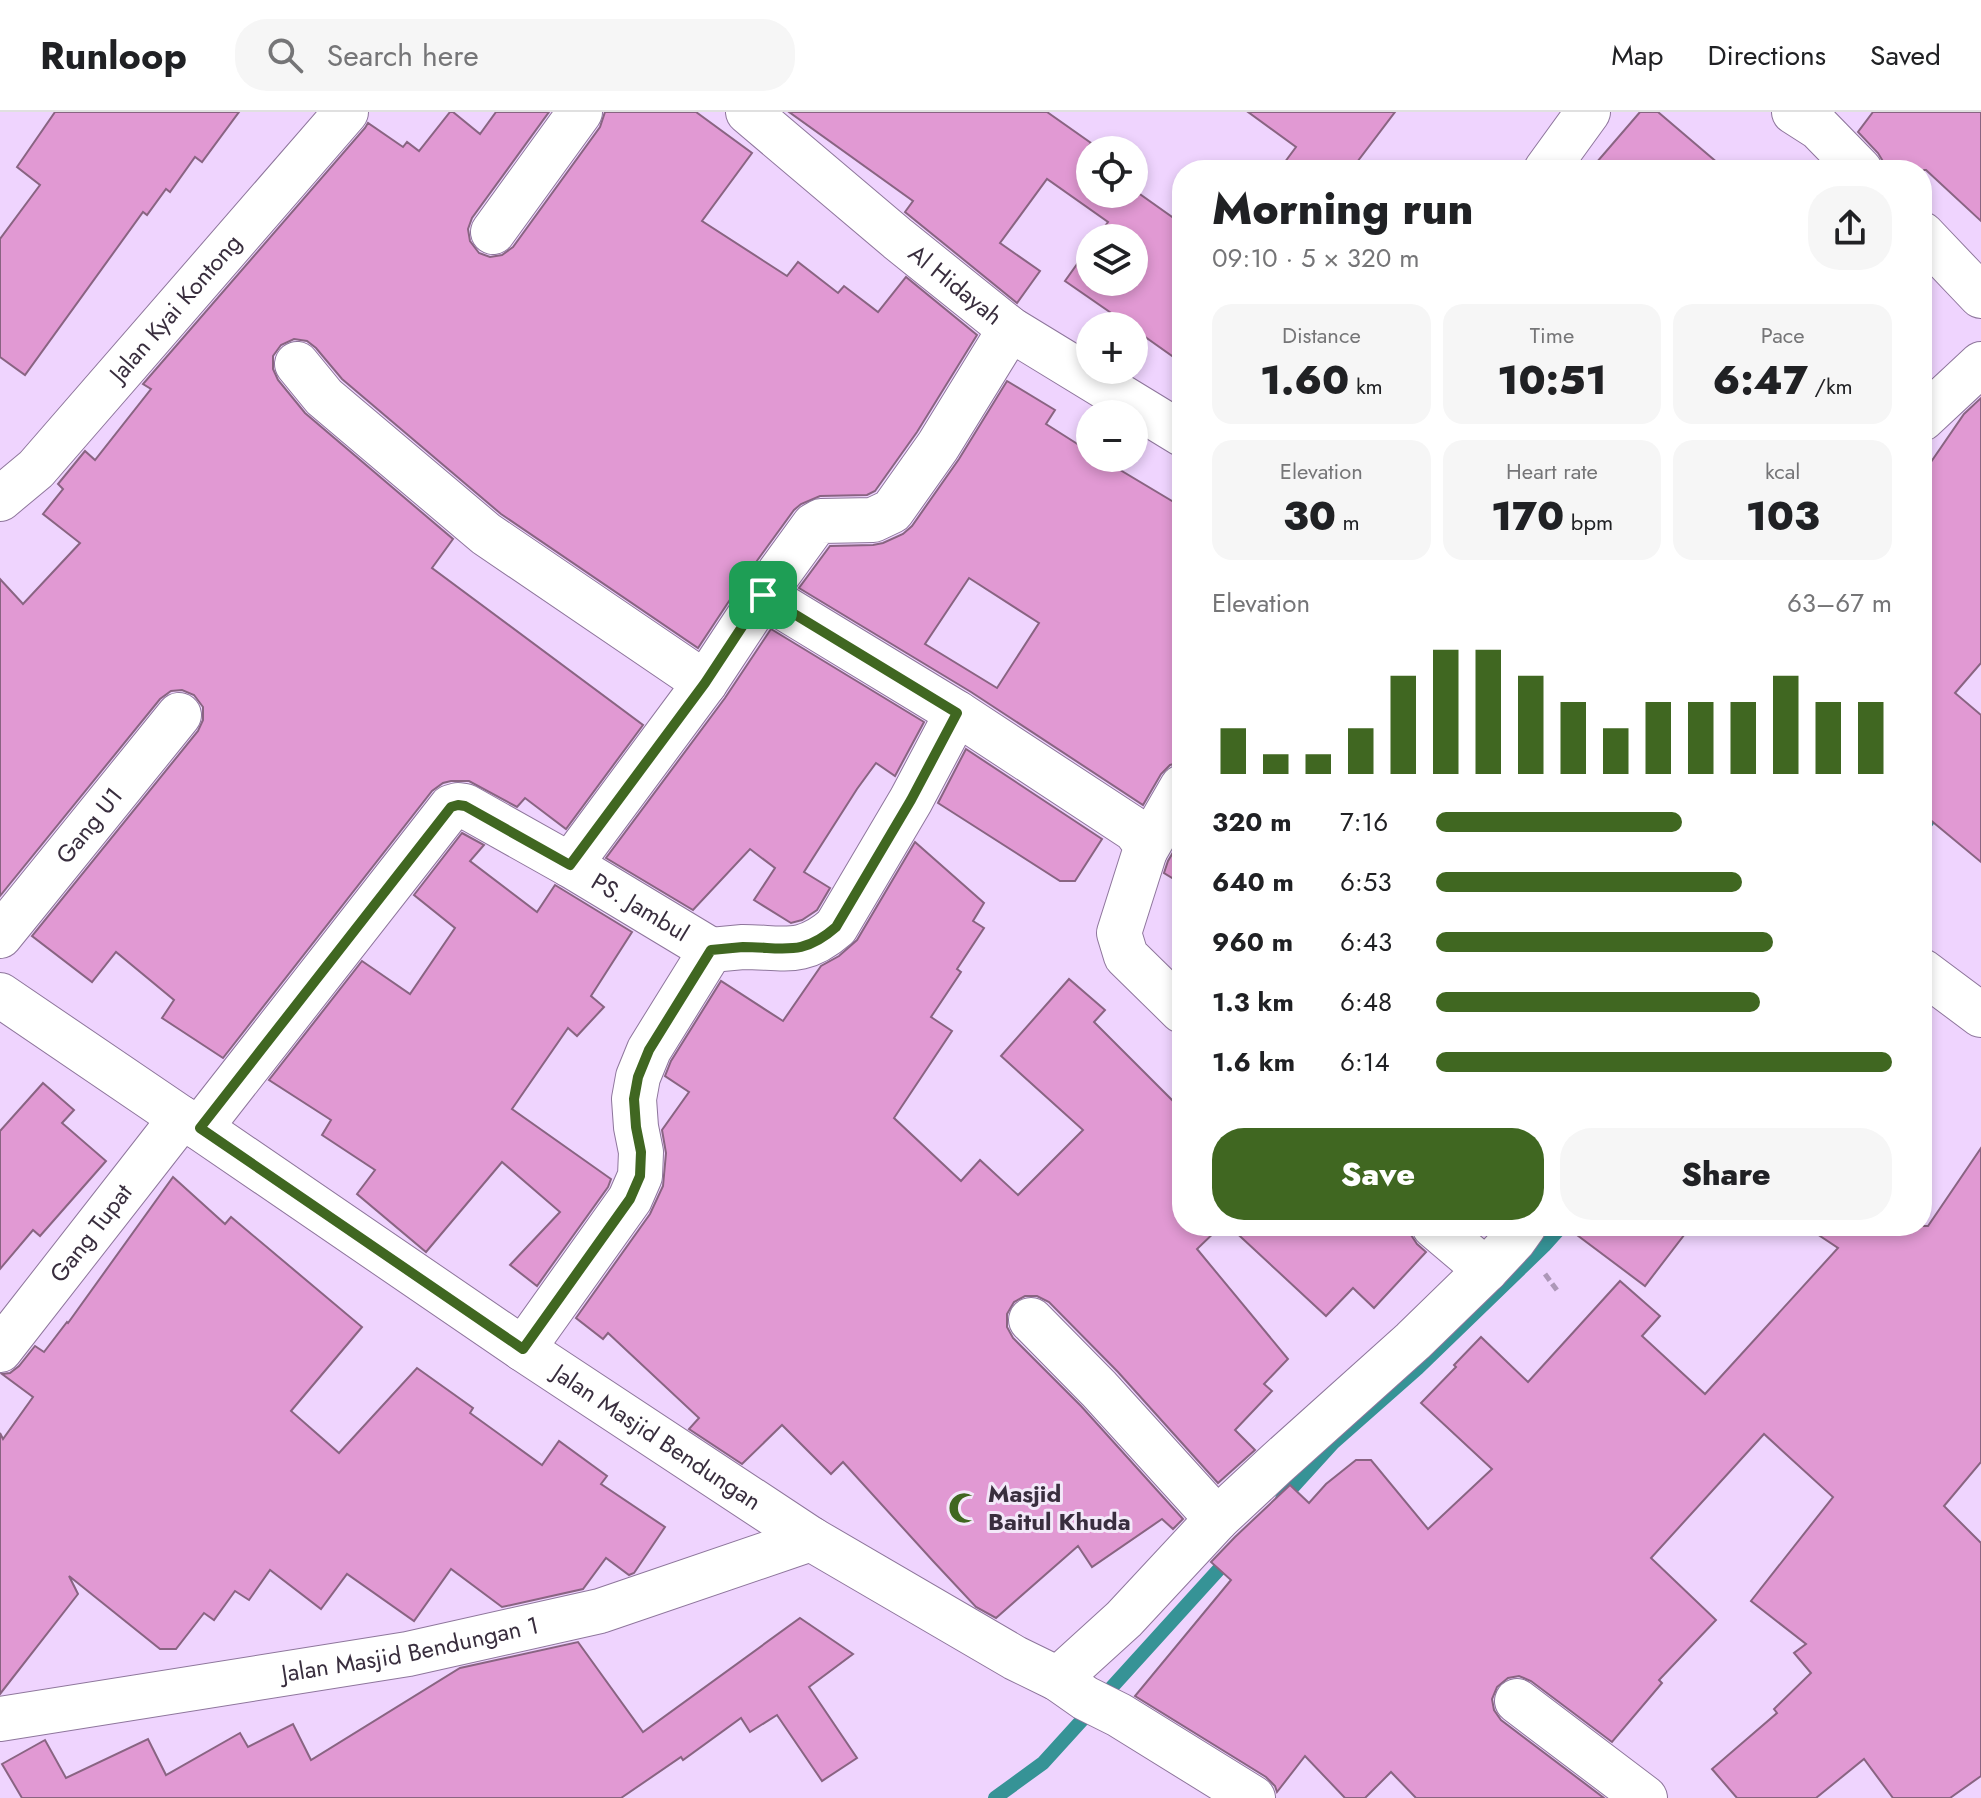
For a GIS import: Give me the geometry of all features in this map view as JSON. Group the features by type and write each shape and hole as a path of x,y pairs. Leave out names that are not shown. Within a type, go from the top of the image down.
{"street":[{"name":"Jalan Kyai Kontong","path":"0,499 36,469 346,112"},
{"path":"493,232 580,112"},
{"name":"Al Hidayah","path":"748,112 1010,329 1172,428"},
{"path":"1553,160 1588,112"},
{"path":"1815,117 1852,160"},
{"path":"1932,245 1981,296"},
{"path":"570,865 705,683 814,525 821,521 873,520 892,511 938,446 1010,329"},
{"path":"297,364 324,397 486,534 705,683"},
{"path":"1932,410 1981,364"},
{"path":"763,595 957,713 1135,830 1143,841 1145,851"},
{"path":"523,1349 630,1199 640,1176 641,1152 634,1099 638,1077 649,1050 711,950 802,948 822,939 836,927 911,800 957,713"},
{"name":"Gang U1","path":"0,936 179,715"},
{"path":"1172,804 1145,851 1119,933 1126,956 1172,1001"},
{"name":"PS. Jambul","path":"191,1123 451,807 465,806 711,950"},
{"path":"1932,978 1981,1015"},
{"name":"Jalan Masjid Bendungan","path":"0,995 523,1349 811,1539 1087,1697 1253,1798"},
{"name":"Gang Tupat","path":"0,1350 191,1123"},
{"path":"1446,1236 1486,1270"},
{"path":"1087,1697 1124,1619 1217,1519 1413,1341 1517,1236"},
{"path":"1031,1320 1099,1389 1217,1519"},
{"name":"Jalan Masjid Bendungan 1","path":"0,1719 408,1654 600,1611 811,1539"},
{"path":"1517,1701 1645,1798"}],"path":[{"path":"1541,1270 1559,1293"}],"building":[{"path":"55,112 239,112 202,162 195,157 170,192 166,189 147,215 143,212 25,375 0,357 0,239 40,185 17,167"},
{"path":"450,112 480,134 496,112 549,112 472,218 468,229 470,241 479,253 490,257 502,255 513,247 600,127 605,112 696,112 752,153 702,221 787,276 798,262 838,293 844,286 878,312 906,277 977,335 917,432 875,491 867,495 820,496 794,510 698,648 501,514 342,379 307,341 294,339 281,345 273,356 273,369 278,380 305,413 453,539 432,568 643,725 566,829 525,798 517,807 469,781 443,783 432,791 223,1058 162,1018 174,1000 116,952 92,982 32,936 198,731 203,720 203,707 194,695 182,690 171,691 160,699 0,896 0,579 23,604 80,543 43,514 63,489 58,484 85,451 95,460 151,389 143,384 368,123 403,147 407,142 419,151"},
{"path":"789,112 1047,112 1081,136 1076,136 1076,199 1047,179 1000,243 1040,271 1017,303 905,212 913,201"},
{"path":"1248,112 1395,112 1359,160 1286,160 1296,147"},
{"path":"1640,112 1658,112 1714,160 1599,160"},
{"path":"1873,112 1981,112 1981,221 1932,176 1932,160 1882,160 1858,132"},
{"path":"1148,200 1172,217 1172,356 1148,339 1148,312 1110,312 1087,296 1148,296 1148,224 1106,224 1108,222 1088,208 1148,208"},
{"path":"1076,266 1076,289 1065,281"},
{"path":"1007,381 1055,410 1046,424 1076,443 1076,472 1123,472 1172,501 1172,764 1161,774 1143,805 971,692 799,588 830,546 873,545 903,534 912,526 959,459","holes":["969,578 1039,623 997,688 925,644"]},
{"path":"1981,398 1981,663 1955,693 1981,715 1981,862 1932,821 1932,460 1964,414"},
{"path":"771,629 924,722 895,776 876,763 857,789 804,872 830,888 817,910 791,923 754,900 775,868 750,849 693,910 606,858 725,698"},
{"path":"966,749 1102,839 1075,881 1060,881 938,803"},
{"path":"462,833 484,845 470,861 537,912 555,885 632,932 591,996 604,1007 577,1036 568,1028 512,1109 611,1179 537,1286 510,1265 560,1212 502,1162 426,1252 357,1194 375,1170 322,1135 331,1120 269,1080 362,961 410,994 455,928 414,895"},
{"path":"915,842 984,903 973,921 984,928 957,969 961,972 931,1017 952,1031 894,1118 961,1181 980,1160 1018,1195 1083,1130 1001,1056 1069,979 1105,1010 1094,1022 1172,1100 1172,1236 1211,1236 1197,1249 1288,1359 1264,1384 1272,1391 1235,1430 1255,1450 1218,1483 1118,1372 1049,1302 1037,1296 1025,1296 1014,1302 1007,1314 1007,1327 1013,1338 1081,1406 1183,1519 1173,1529 1162,1519 1092,1567 1078,1546 996,1618 976,1607 843,1462 831,1474 782,1425 742,1464 689,1429 699,1418 608,1333 603,1339 576,1318 650,1214 663,1186 666,1153 662,1130 689,1092 665,1076 671,1061 721,981 783,1021 821,966 839,956 857,940"},
{"path":"1172,854 1172,878 1164,873"},
{"path":"43,1083 74,1110 62,1123 106,1161 40,1236 33,1230 0,1269 0,1131"},
{"path":"1981,1148 1981,1462 1944,1506 1981,1543 1981,1776 1950,1798 1893,1798 1864,1759 1816,1798 1737,1798 1712,1769 1777,1713 1774,1709 1811,1673 1794,1653 1806,1644 1751,1601 1833,1497 1764,1434 1651,1558 1716,1620 1659,1680 1662,1683 1612,1742 1531,1681 1519,1676 1508,1678 1497,1687 1492,1699 1494,1710 1501,1720 1604,1798 1416,1798 1391,1772 1365,1798 1345,1798 1305,1756 1277,1792 1266,1777 1135,1696 1231,1580 1211,1562 1290,1485 1309,1503 1326,1484 1356,1460 1371,1460 1428,1529 1492,1469 1421,1403 1481,1337 1528,1382 1620,1281 1660,1316 1642,1336 1705,1394 1838,1248 1820,1236 1932,1236 1932,1220"},
{"path":"173,1177 225,1224 231,1217 362,1327 291,1411 339,1453 417,1368 473,1408 470,1413 542,1465 559,1441 607,1476 601,1484 665,1527 634,1573 629,1575 606,1558 583,1589 502,1607 451,1569 414,1621 347,1574 321,1609 270,1570 249,1600 235,1591 214,1620 204,1613 176,1649 160,1649 69,1576 78,1594 0,1694 0,1433 3,1439 33,1397 2,1374 10,1373 19,1366 35,1346 44,1352"},
{"path":"1240,1236 1412,1236 1426,1252 1374,1308 1353,1288 1326,1316"},
{"path":"1578,1236 1683,1236 1645,1286"},
{"path":"800,1618 853,1654 809,1687 857,1758 822,1781 777,1715 750,1732 741,1718 683,1760 681,1757 621,1798 22,1798 2,1764 45,1740 66,1778 148,1739 166,1775 240,1733 248,1747 293,1724 311,1760 460,1668 578,1642 643,1732"}],"waterway":[{"path":"1932,815 1940,804"},
{"path":"1282,1499 1333,1443 1418,1368 1553,1236"},
{"path":"995,1798 1043,1763 1231,1556"}],"place":[{"name":"Masjid Baitul Khuda","path":"964,1508"}],"route":[{"path":"763,595 957,713 911,800 836,927 822,939 802,948 711,950 649,1050 638,1077 634,1099 641,1152 640,1176 630,1199 523,1349 200,1128 451,807 465,806 570,865 705,683 763,595"}]}
